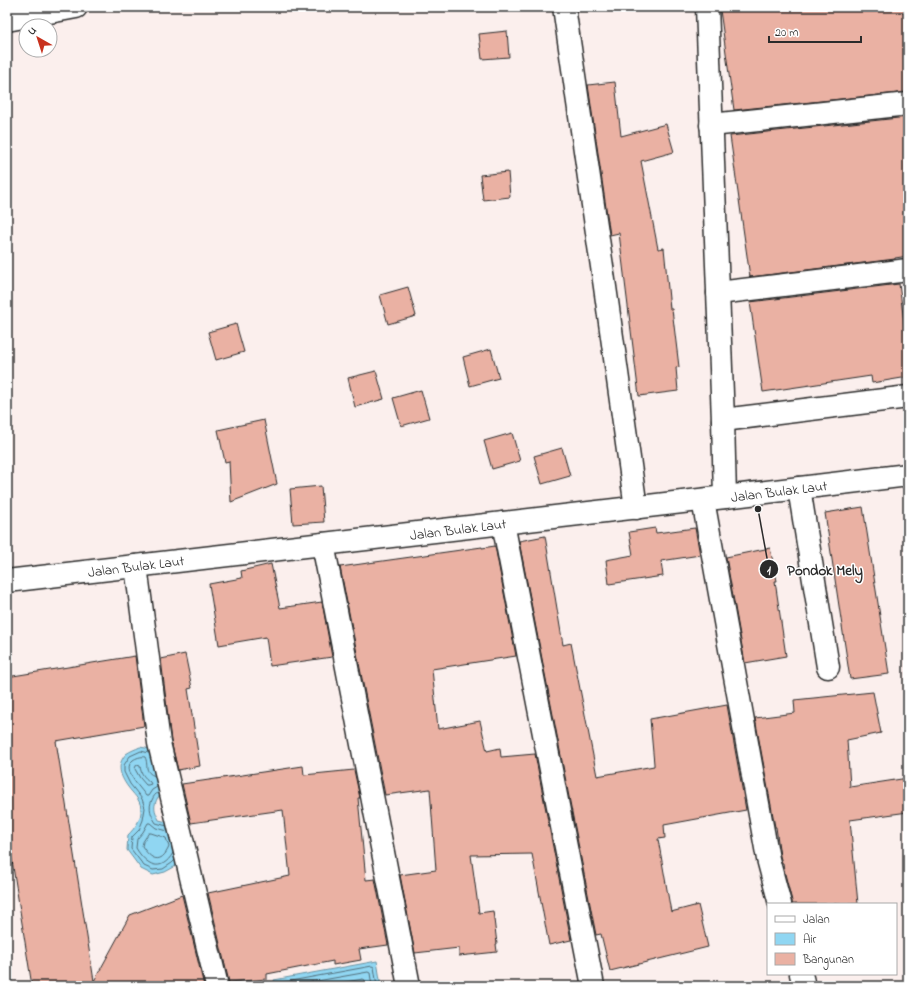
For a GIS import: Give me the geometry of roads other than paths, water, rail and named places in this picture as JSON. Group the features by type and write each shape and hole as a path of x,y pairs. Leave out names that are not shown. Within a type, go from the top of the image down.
{"street":[{"path":"7,20 76,7"},
{"path":"564,7 636,508"},
{"path":"707,7 725,497"},
{"path":"711,125 908,104"},
{"path":"718,293 908,270"},
{"path":"723,420 908,397"},
{"name":"Jalan Bulak Laut","path":"7,581 908,475"},
{"path":"799,488 828,667"},
{"path":"702,500 768,859 780,903"},
{"path":"503,523 594,986"},
{"path":"323,544 409,986"},
{"path":"136,566 160,742 217,986"},
{"path":"800,975 804,986"}],"water":[{"path":"140,747 151,749 170,794 158,797 155,803 155,811 159,820 167,822 181,856 176,866 165,872 153,875 141,869 127,850 128,835 139,820 141,808 138,799 128,787 121,775 120,766 126,754"},
{"path":"377,961 381,986 275,986 274,980"}],"place":[{"name":"Pondok Mely","path":"758,509"}]}
